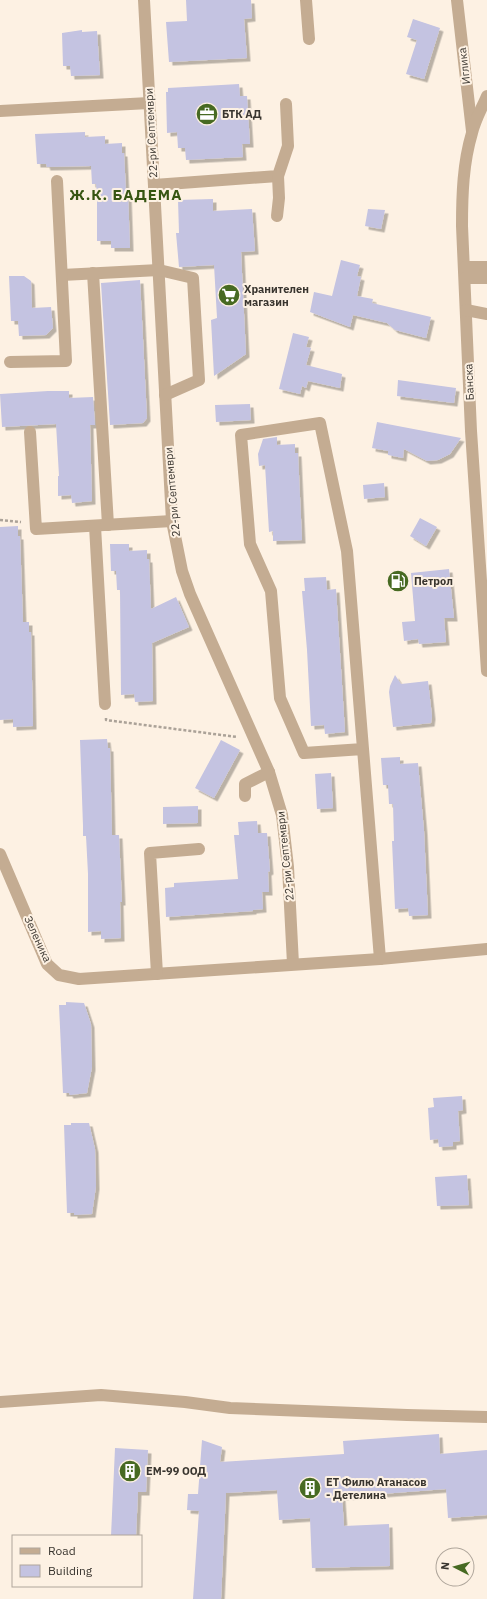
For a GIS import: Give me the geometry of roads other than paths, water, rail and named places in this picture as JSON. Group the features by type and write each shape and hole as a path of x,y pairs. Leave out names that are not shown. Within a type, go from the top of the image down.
{"street":[{"name":"22-ри Септември","path":"144,0 172,521 182,571 190,594 269,772 282,815 288,866 293,964"},
{"path":"306,0 309,39"},
{"name":"Иглика","path":"457,0 472,132"},
{"name":"Банска","path":"487,96 472,132 462,195 471,431 486,622 487,672"},
{"path":"0,111 149,103"},
{"path":"277,216 279,198 278,176 288,146 286,104"},
{"path":"154,185 278,176"},
{"path":"10,362 66,361 57,181"},
{"path":"465,272 487,267"},
{"path":"62,275 159,270 193,278 199,380 165,395"},
{"path":"465,272 487,278"},
{"path":"93,273 108,525"},
{"path":"466,310 487,314"},
{"path":"363,749 304,753 280,698 271,591 250,544 241,435 320,423 347,551 380,959"},
{"path":"30,432 36,529 172,521"},
{"path":"95,526 104,704"},
{"path":"245,796 245,784 269,772"},
{"path":"157,974 150,853 199,849"},
{"name":"Зеленика","path":"0,854 48,964 58,975 79,979 380,959 487,949"},
{"path":"0,1402 101,1395 185,1402 230,1408 407,1416 487,1417"}],"place":[{"name":"БТК АД","path":"207,114"},
{"name":"Хранителен магазин","path":"229,295"},
{"name":"Петрол","path":"398,581"},
{"name":"ЕМ-99 ООД","path":"130,1471"},
{"name":"ЕТ Филю Атанасов - Детелина","path":"310,1488"}],"district":[{"name":"Ж.К. БАДЕМА","path":"126,194"}]}
